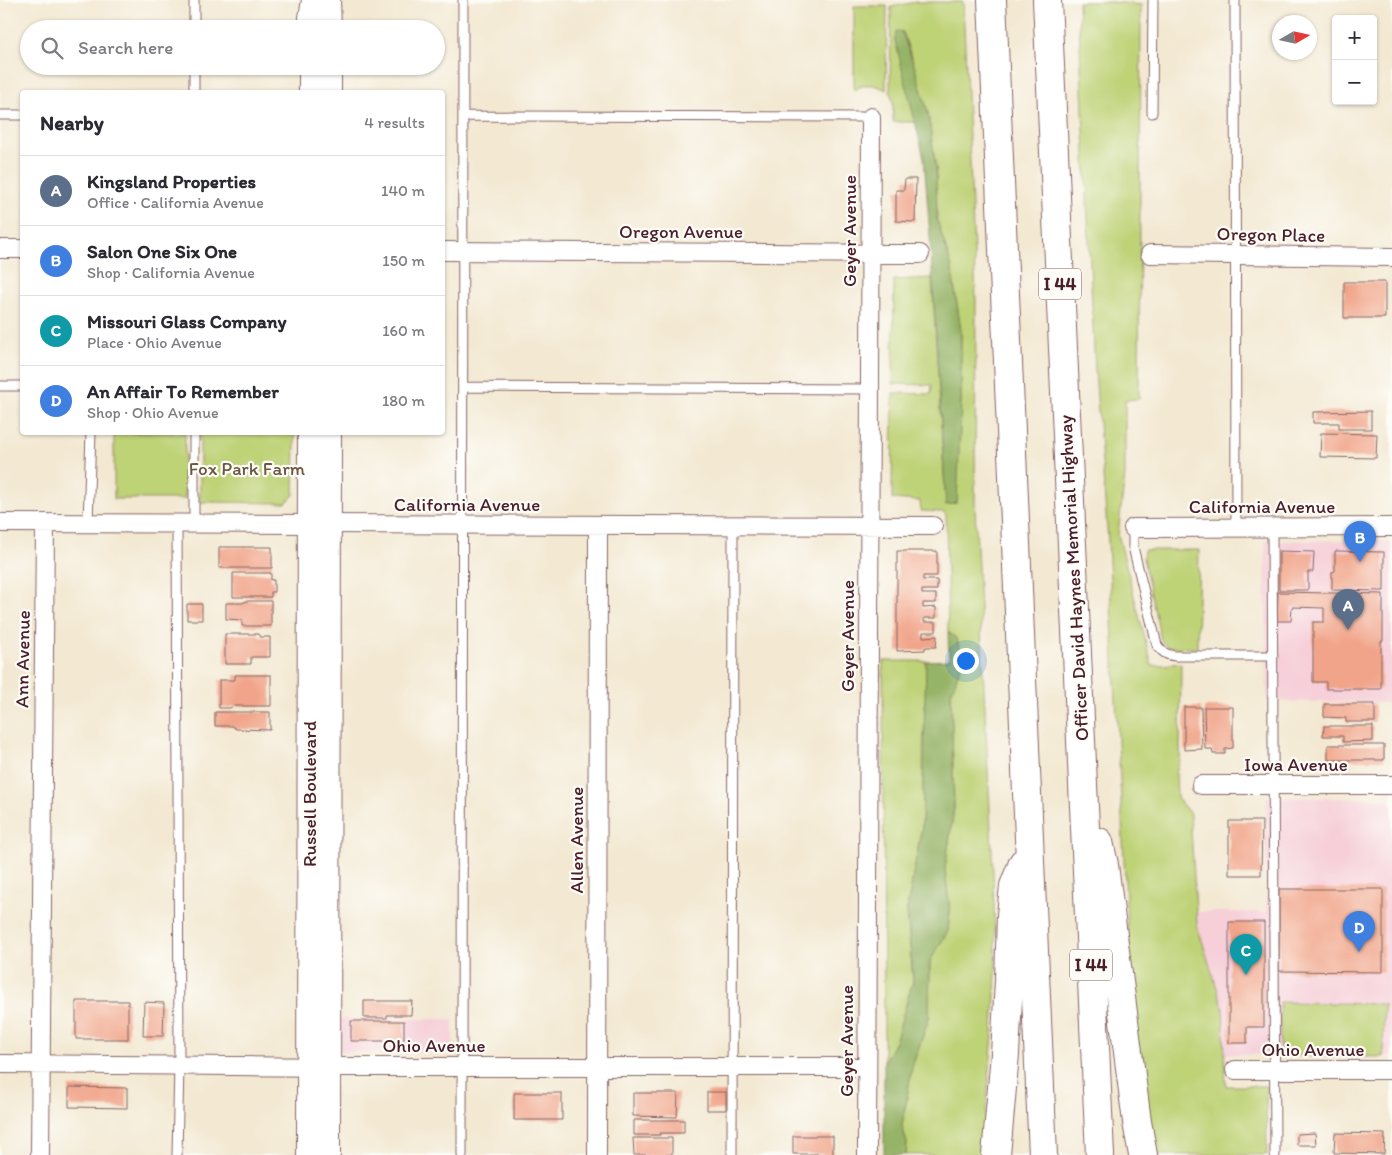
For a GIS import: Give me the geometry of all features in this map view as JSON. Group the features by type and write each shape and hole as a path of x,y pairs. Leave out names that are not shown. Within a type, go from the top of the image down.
{"highway":[{"path":"992,0 1043,1155"},
{"name":"Officer David Haynes Memorial Highway","path":"1047,0 1100,1155"},
{"path":"1082,775 1104,866 1143,1155"},
{"path":"996,1155 1010,981 1011,915 1014,886 1030,845"}],"main road":[{"path":"311,20 314,0"},
{"path":"328,0 329,20"},
{"path":"311,75 311,90"},
{"path":"329,75 329,90"},
{"name":"Russell Boulevard","path":"310,435 320,524"},
{"name":"Russell Boulevard","path":"328,1155 319,1066 320,524 329,435"},
{"name":"Russell Boulevard","path":"309,1155 319,1066"}],"street":[{"name":"Geyer Avenue","path":"867,1155 870,117"},
{"path":"0,249 20,249"},
{"name":"Oregon Avenue","path":"445,252 920,254"},
{"name":"Oregon Place","path":"1150,254 1392,257"},
{"name":"California Avenue","path":"0,523 933,526"},
{"name":"Ann Avenue","path":"40,1155 45,523"},
{"name":"Allen Avenue","path":"597,1155 598,526"},
{"name":"California Avenue","path":"1133,528 1392,527"},
{"name":"Iowa Avenue","path":"1201,785 1392,785"},
{"name":"Ohio Avenue","path":"0,1064 868,1068"},
{"name":"Ohio Avenue","path":"1234,1070 1392,1070"}],"lane":[{"path":"194,0 194,20"},
{"path":"462,1155 463,0"},
{"path":"1152,113 1153,0"},
{"path":"1235,0 1236,528"},
{"path":"194,75 194,90"},
{"path":"0,115 20,115"},
{"path":"463,116 870,117"},
{"path":"0,386 20,386"},
{"path":"463,387 870,389"},
{"path":"88,523 91,435"},
{"path":"178,1155 186,524 194,435"},
{"path":"732,1155 733,526"},
{"path":"1133,528 1133,547 1157,645 1161,651 1167,655 1175,656 1273,656"},
{"path":"1272,528 1276,1155"}],"shaded area":[{"path":"1385,540 1392,546 1392,703 1267,701 1265,541"},
{"path":"1266,797 1384,799 1389,801 1392,806 1392,1054 1388,1056 1225,1054 1223,1007 1197,925 1196,912 1266,912"},
{"path":"340,1019 453,1019 453,1052 340,1052"}],"green space":[{"path":"916,2 963,2 976,297 975,507 993,870 996,972 993,1035 982,1155 906,1155 907,1143 902,1126 912,1067 929,1018 930,961 948,931 950,912 945,869 954,808 951,692 962,662 957,639 948,632 946,515 943,512 921,511 920,501 892,499 893,393 931,394 932,385 893,384 894,280 932,278 946,505 961,403 961,331 951,265 937,220 936,170 928,113 903,32 897,31 895,40 916,122 893,122 893,104 890,90 891,7"},
{"path":"1078,2 1112,2 1141,5 1139,399 1125,400 1125,475 1118,534 1152,666 1181,663 1180,761 1176,772 1177,798 1190,814 1197,925 1223,1007 1226,1086 1266,1086 1267,1155 1151,1155 1131,1000 1108,541 1095,371"},
{"path":"854,6 887,6 886,90 870,85 854,90"},
{"path":"896,31 902,32 928,113 936,170 937,220 951,265 961,331 961,403 957,503 946,505 924,158 895,40"},
{"path":"114,435 185,435 185,499 114,499"},
{"name":"Fox Park Farm","path":"200,435 295,435 294,495 286,503 200,502"},
{"path":"1144,550 1199,550 1197,648 1167,647 1161,640 1143,558"},
{"path":"948,632 957,639 962,662 951,693 954,808 945,869 950,912 948,931 930,961 929,1018 912,1067 902,1126 907,1143 906,1155 884,1155 884,1062 895,1042 913,981 907,909 922,826 926,661 949,660"},
{"path":"883,661 926,661 922,826 907,909 913,981 895,1043 884,1062"},
{"path":"1280,1002 1384,1004 1383,1057 1280,1055"}],"building":[{"path":"905,179 916,179 915,222 896,221 896,190 904,190"},
{"path":"1344,282 1385,282 1385,318 1344,318"},
{"path":"1371,411 1371,429 1339,429 1339,423 1313,423 1313,412"},
{"path":"1321,433 1377,434 1376,458 1320,457"},
{"path":"219,547 272,547 272,568 219,568"},
{"path":"897,551 937,551 937,576 923,576 923,580 937,580 937,590 922,590 922,594 936,594 936,603 923,603 923,608 936,607 936,618 924,618 924,622 936,622 936,632 923,632 923,637 937,636 936,647 925,647 925,650 897,651"},
{"path":"1279,551 1314,552 1313,572 1308,572 1308,590 1279,590"},
{"path":"1335,551 1384,552 1384,591 1332,590 1332,572 1335,571"},
{"path":"233,573 271,573 271,580 274,580 274,592 271,592 271,597 233,597"},
{"path":"1278,592 1383,594 1381,689 1326,689 1326,682 1313,682 1313,622 1324,622 1324,608 1292,607 1291,621 1277,621"},
{"path":"247,601 271,601 271,626 242,626 242,620 226,619 226,603 242,603"},
{"path":"187,604 202,604 202,620 187,620"},
{"path":"225,634 258,634 260,637 270,637 270,657 251,657 251,664 225,664"},
{"path":"235,675 271,675 271,706 219,708 219,680 235,680"},
{"path":"1324,704 1375,704 1375,722 1346,722 1346,718 1324,717"},
{"path":"1184,707 1201,707 1202,749 1184,750"},
{"path":"1204,707 1233,707 1233,748 1225,749 1225,754 1213,754 1212,749 1205,749"},
{"path":"215,712 270,712 270,730 215,726"},
{"path":"1324,726 1373,726 1373,741 1343,742 1343,736 1323,736"},
{"path":"1328,745 1384,745 1384,760 1328,760"},
{"path":"1229,821 1262,821 1261,875 1229,875"},
{"path":"1279,889 1383,889 1383,972 1279,971"},
{"path":"1229,922 1264,922 1264,1027 1247,1027 1247,1043 1229,1043"},
{"path":"76,1001 128,1001 128,1039 76,1039"},
{"path":"364,1001 412,1001 411,1015 387,1015 387,1018 364,1018"},
{"path":"144,1002 164,1003 163,1036 143,1036"},
{"path":"351,1021 404,1021 404,1041 351,1041"},
{"path":"69,1087 127,1088 127,1108 69,1107"},
{"path":"707,1092 726,1092 726,1110 707,1110"},
{"path":"514,1093 562,1093 562,1120 514,1120"},
{"path":"633,1093 678,1093 677,1117 633,1116"},
{"path":"634,1120 684,1120 684,1133 634,1135"},
{"path":"1315,1133 1316,1145 1297,1145 1297,1134"},
{"path":"1335,1133 1385,1134 1384,1154 1334,1153"},
{"path":"793,1136 833,1136 833,1154 793,1154"},
{"path":"633,1138 672,1138 672,1155 634,1155"}],"place":[{"name":"Salon One Six One","path":"1360,562"},
{"name":"Kingsland Properties","path":"1348,630"},
{"name":"An Affair To Remember","path":"1359,952"},
{"name":"Missouri Glass Company","path":"1246,975"}]}
